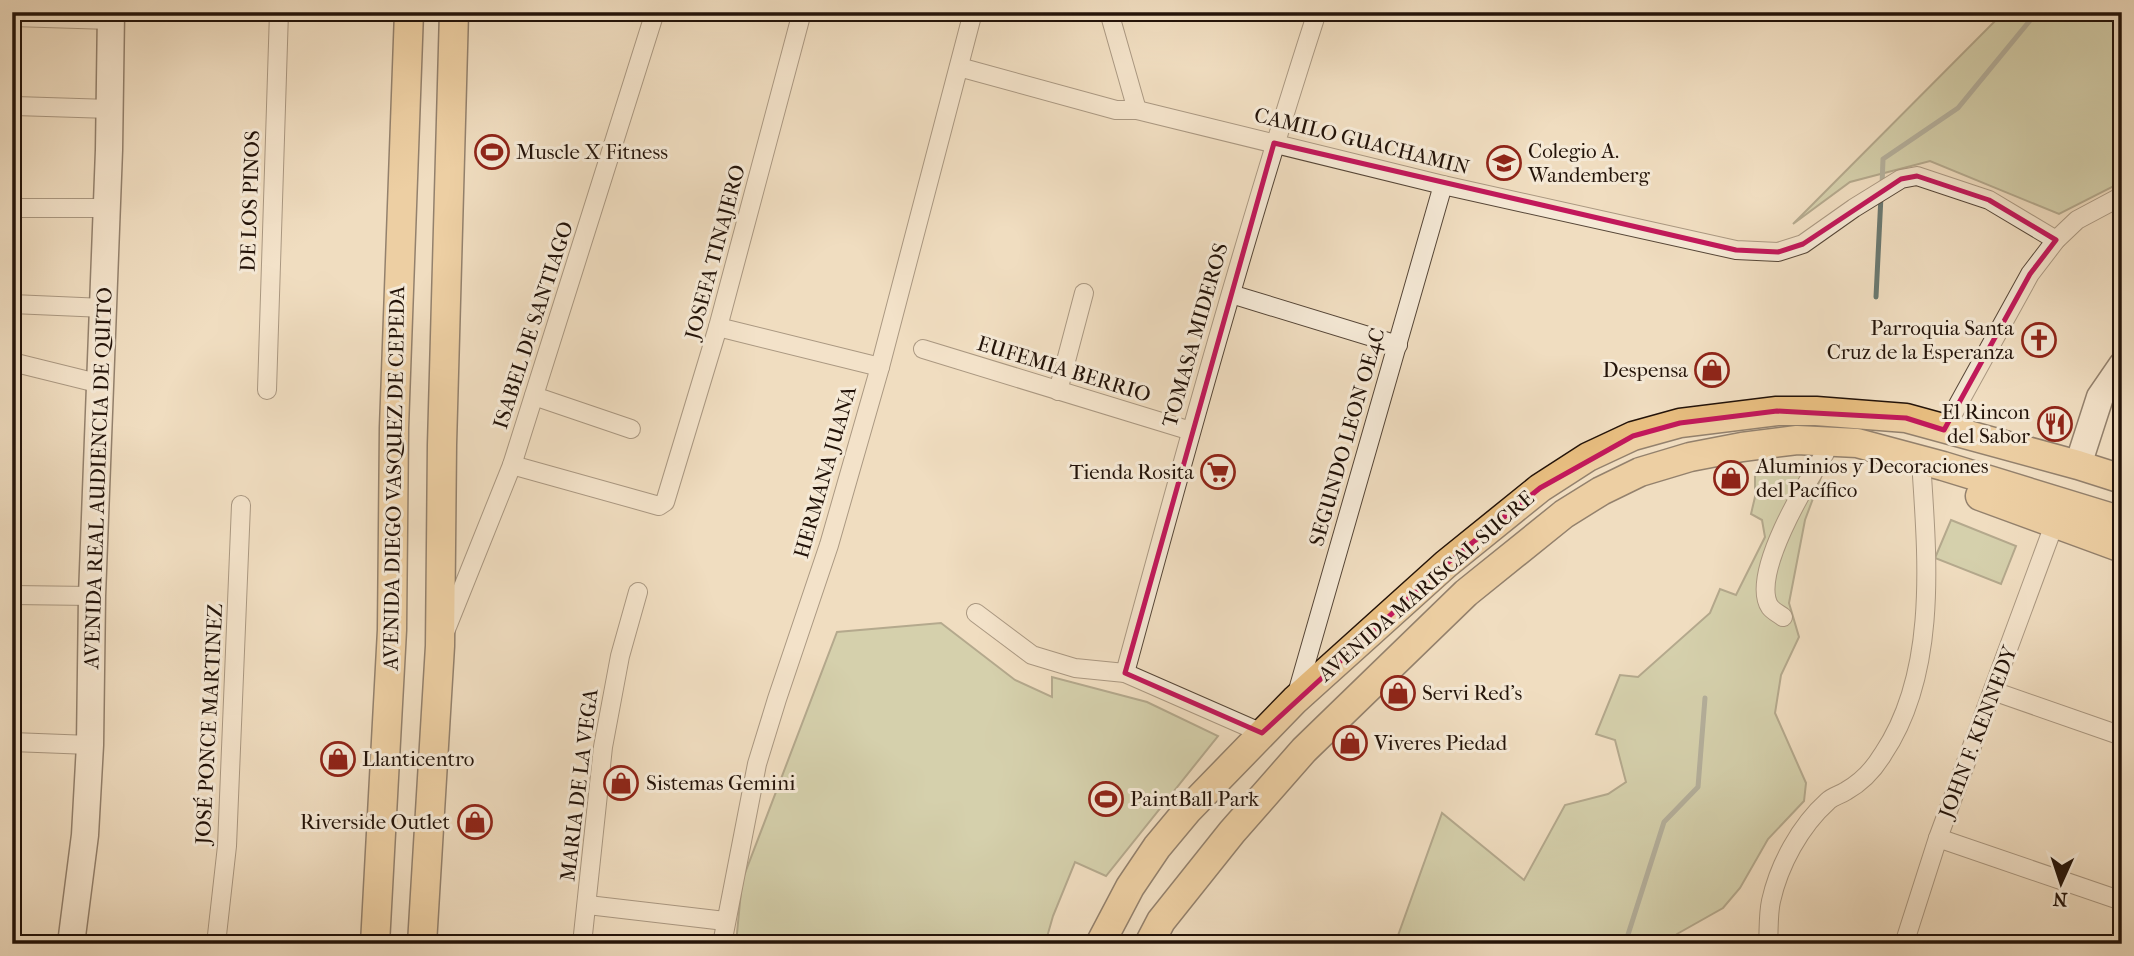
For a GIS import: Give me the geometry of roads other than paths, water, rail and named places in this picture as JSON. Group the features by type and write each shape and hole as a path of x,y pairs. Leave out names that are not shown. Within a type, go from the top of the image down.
{"main road":[{"name":"AVENIDA DIEGO VASQUEZ DE CEPEDA","path":"375,944 392,630 395,414 409,12"},
{"path":"422,944 440,646 442,445 454,12"},
{"name":"AVENIDA REAL AUDIENCIA DE QUITO","path":"71,944 85,835 90,745 92,596 104,308 111,16"},
{"path":"2078,465 2100,397 2122,365"},
{"name":"AVENIDA MARISCAL SUCRE","path":"1100,944 1130,887 1157,847 1187,811 1295,700 1446,564 1540,488 1588,457 1633,436 1680,423 1777,411 1816,411 1906,418 2122,479"},
{"name":"AVENIDA MARISCAL SUCRE","path":"1860,415 1964,447 2122,511"},
{"name":"AVENIDA MARISCAL SUCRE","path":"1149,944 1168,911 1304,750 1465,593 1564,514 1601,491 1640,472 1690,457 1742,447 1797,440 1857,443 1943,466 2122,521"},
{"name":"AVENIDA MARISCAL SUCRE","path":"1742,447 1825,453 1894,466 2122,548"}],"street":[{"name":"DE LOS PINOS","path":"267,390 279,12"},
{"name":"ISABEL DE SANTIAGO","path":"440,646 512,465 655,12"},
{"name":"JOSEFA TINAJERO","path":"512,465 659,506 665,502 718,327 802,12"},
{"name":"HERMANA JUANA","path":"722,944 757,764 776,699 829,545 880,368 973,12"},
{"path":"1109,12 1138,110"},
{"name":"TOMASA MIDEROS","path":"1125,673 1191,431 1275,143 1317,12"},
{"path":"12,17 111,16"},
{"name":"CAMILO GUACHAMIN","path":"959,67 1116,110 1138,110 1443,186 1736,250 1778,252 1803,244 1901,179 1917,176 1989,200 2056,240"},
{"path":"15,106 110,109"},
{"name":"SEGUNDO LEON OE4C","path":"1295,700 1443,186"},
{"path":"1944,430 2030,274 2056,240 2077,220 2122,196"},
{"path":"16,208 107,208"},
{"path":"1058,391 1084,293"},
{"path":"1231,294 1398,345"},
{"path":"12,304 104,308"},
{"path":"718,327 880,368"},
{"name":"EUFEMIA BERRIO","path":"923,349 1191,431"},
{"path":"12,362 101,384"},
{"path":"534,396 631,429"},
{"path":"1783,617 1770,607 1766,593 1769,565 1784,527 1825,453"},
{"path":"1768,944 1771,902 1785,860 1816,813 1830,799 1847,791 1868,775 1885,752 1902,717 1915,679 1924,633 1927,551 1922,475"},
{"name":"JOSÉ PONCE MARTINEZ","path":"216,944 228,846 242,505"},
{"name":"JOHN F. KENNEDY","path":"1904,944 1938,838 2055,522"},
{"name":"MARIA DE LA VEGA","path":"582,944 603,747 620,656 638,592"},
{"path":"12,596 92,596"},
{"path":"976,613 1032,655 1075,668 1125,673 1262,733"},
{"path":"1993,691 2122,736"},
{"path":"12,742 90,745"},
{"path":"1938,838 2122,901"},
{"path":"587,905 725,921"}],"waterway":[{"path":"1882,186 1883,159 1958,108 2037,12"},
{"path":"1876,297 1881,196"},
{"path":"1625,944 1664,822 1698,787 1705,698"}],"place":[{"name":"Muscle X Fitness","path":"492,152"},
{"name":"Colegio A. Wandemberg","path":"1504,163"},
{"name":"Parroquia Santa Cruz de la Esperanza","path":"2039,340"},
{"name":"Despensa","path":"1712,370"},
{"name":"El Rincon del Sabor","path":"2055,424"},
{"name":"Tienda Rosita","path":"1218,472"},
{"name":"Aluminios y Decoraciones del Pacífico","path":"1731,478"},
{"name":"Servi Red's","path":"1398,693"},
{"name":"Viveres Piedad","path":"1350,743"},
{"name":"Llanticentro","path":"338,759"},
{"name":"Sistemas Gemini","path":"621,783"},
{"name":"PaintBall Park","path":"1106,799"},
{"name":"Riverside Outlet","path":"475,822"}]}
